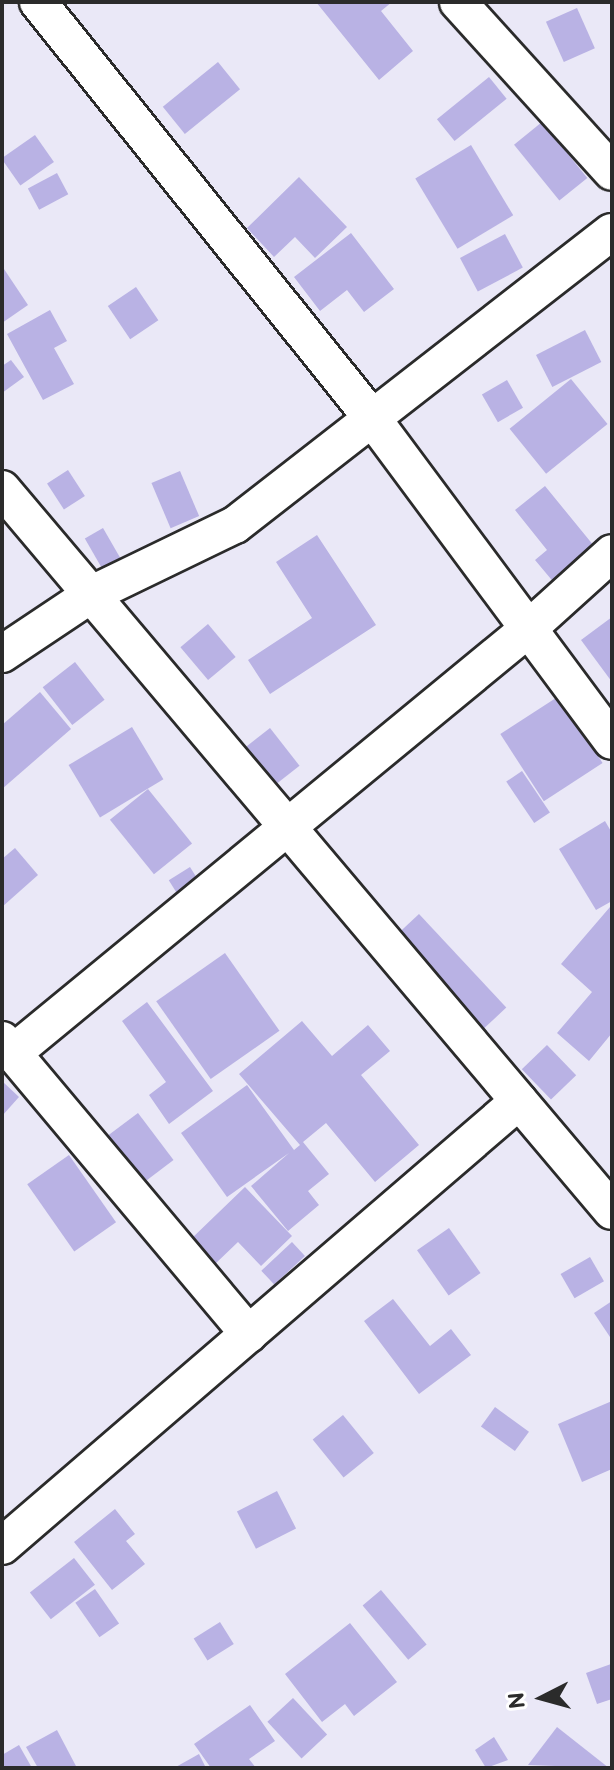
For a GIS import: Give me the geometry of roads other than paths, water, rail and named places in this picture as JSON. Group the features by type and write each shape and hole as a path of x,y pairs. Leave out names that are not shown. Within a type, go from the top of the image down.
{"street":[{"path":"38,2 372,418 612,741"},
{"path":"458,2 612,172"},
{"path":"2,654 92,594 235,525 612,232"},
{"path":"2,489 612,1211"},
{"path":"249,1334 7,1047 528,629 612,553"},
{"path":"2,1546 519,1101"}]}
